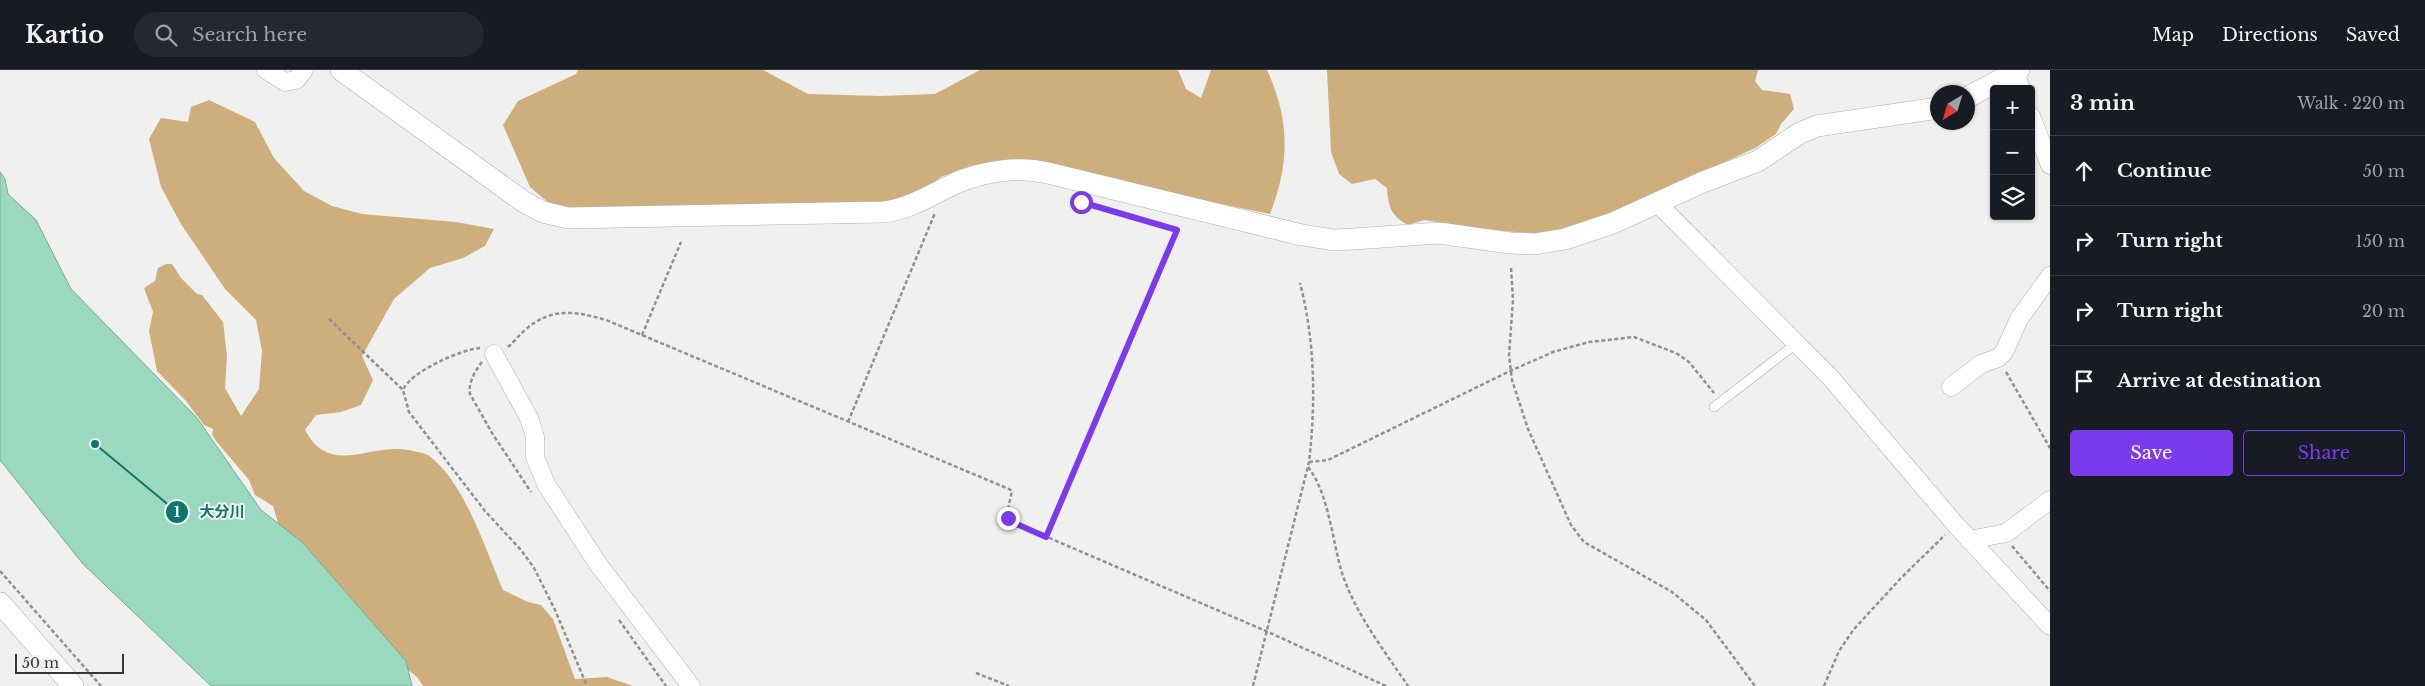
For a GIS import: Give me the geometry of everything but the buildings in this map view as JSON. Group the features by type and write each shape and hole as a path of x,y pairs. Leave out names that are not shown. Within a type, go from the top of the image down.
{"street":[{"path":"266,70 285,82 296,80 304,70"},
{"path":"341,70 524,202 543,212 568,218 884,212 918,203 956,183 975,176 1018,170 1043,172 1293,233 1334,240 1440,232 1510,243 1535,244 1564,239 1594,230 1765,158 1800,133 1817,126 1930,109"},
{"path":"1975,94 2016,74"},
{"path":"2035,126 2050,165"},
{"path":"1658,203 1798,343 1910,468 1969,540 2050,626"},
{"path":"1951,387 1981,364 1998,358 2011,341 2019,319 2050,276"},
{"path":"494,354 529,418 535,437 535,457 546,484 598,564 690,686"},
{"path":"1969,540 1986,535 2002,534 2050,500"},
{"path":"0,603 73,686"}],"lane":[{"path":"1718,404 1798,343"}],"path":[{"path":"1046,537 1177,230 1081,202"},
{"path":"848,422 935,213"},
{"path":"642,335 681,242"},
{"path":"1511,268 1513,300 1509,355 1510,371 1528,429 1571,524 1578,535 1597,551 1672,592 1688,605 1718,634 1755,686"},
{"path":"1253,686 1308,467 1313,429 1312,348 1307,311 1300,283"},
{"path":"534,496 492,433 470,394 472,381 480,364 511,344 535,322 557,312 586,314 642,335 1009,489 1012,491 1007,514 1010,521 1266,631 1386,686"},
{"path":"329,319 403,390 409,412 485,511 521,550 534,568 556,610 587,686"},
{"path":"1309,462 1328,460 1510,371 1568,347 1589,342 1634,337 1682,356 1718,404"},
{"path":"403,390 407,382 418,374 467,350 483,348 494,354"},
{"path":"1998,358 2050,448"},
{"path":"1308,467 1319,487 1342,574 1353,599 1367,625 1408,686"},
{"path":"1824,686 1839,651 1854,629 1901,578 1956,525"},
{"path":"2002,534 2050,591"},
{"path":"0,571 101,686"},
{"path":"614,613 666,686"},
{"path":"976,673 1009,686"}],"shaded area":[{"path":"578,70 763,70 808,94 880,96 935,94 980,70 1178,70 1186,89 1201,98 1211,70 1267,70 1280,106 1285,142 1284,159 1277,195 1270,214 1011,161 973,165 941,177 921,192 878,204 555,208 530,187 503,125 518,101 576,74"},
{"path":"1327,70 1758,70 1755,81 1762,90 1790,94 1794,109 1781,124 1776,134 1755,148 1601,220 1562,232 1531,233 1490,230 1424,220 1408,225 1394,214 1388,200 1387,188 1375,179 1352,184 1339,174 1331,152"},
{"path":"209,100 255,122 274,158 304,191 332,206 362,214 456,222 494,229 485,246 463,258 430,268 394,299 362,356 373,380 361,405 341,412 316,415 305,430 315,445 327,452 340,455 398,449 428,455 453,482 473,517 503,590 528,602 541,605 553,619 575,679 607,677 633,686 423,686 417,677 378,645 279,526 273,506 255,495 249,480 216,441 212,434 213,429 204,425 186,401 157,371 149,331 153,312 144,288 155,281 158,268 166,264 172,264 181,278 197,294 202,295 223,322 227,356 225,388 241,416 259,389 262,351 256,320 225,289 181,224 161,187 149,139 161,118 188,122 191,107"},
{"path":"0,172 5,179 8,194 36,220 71,289 197,418 261,510 302,542 406,661 412,686 211,686 83,564 0,460"}],"place":[{"name":"大分川","path":"95,444"}],"route":[{"path":"1008,518 1012,522 1046,537 1177,230 1081,202"}]}
